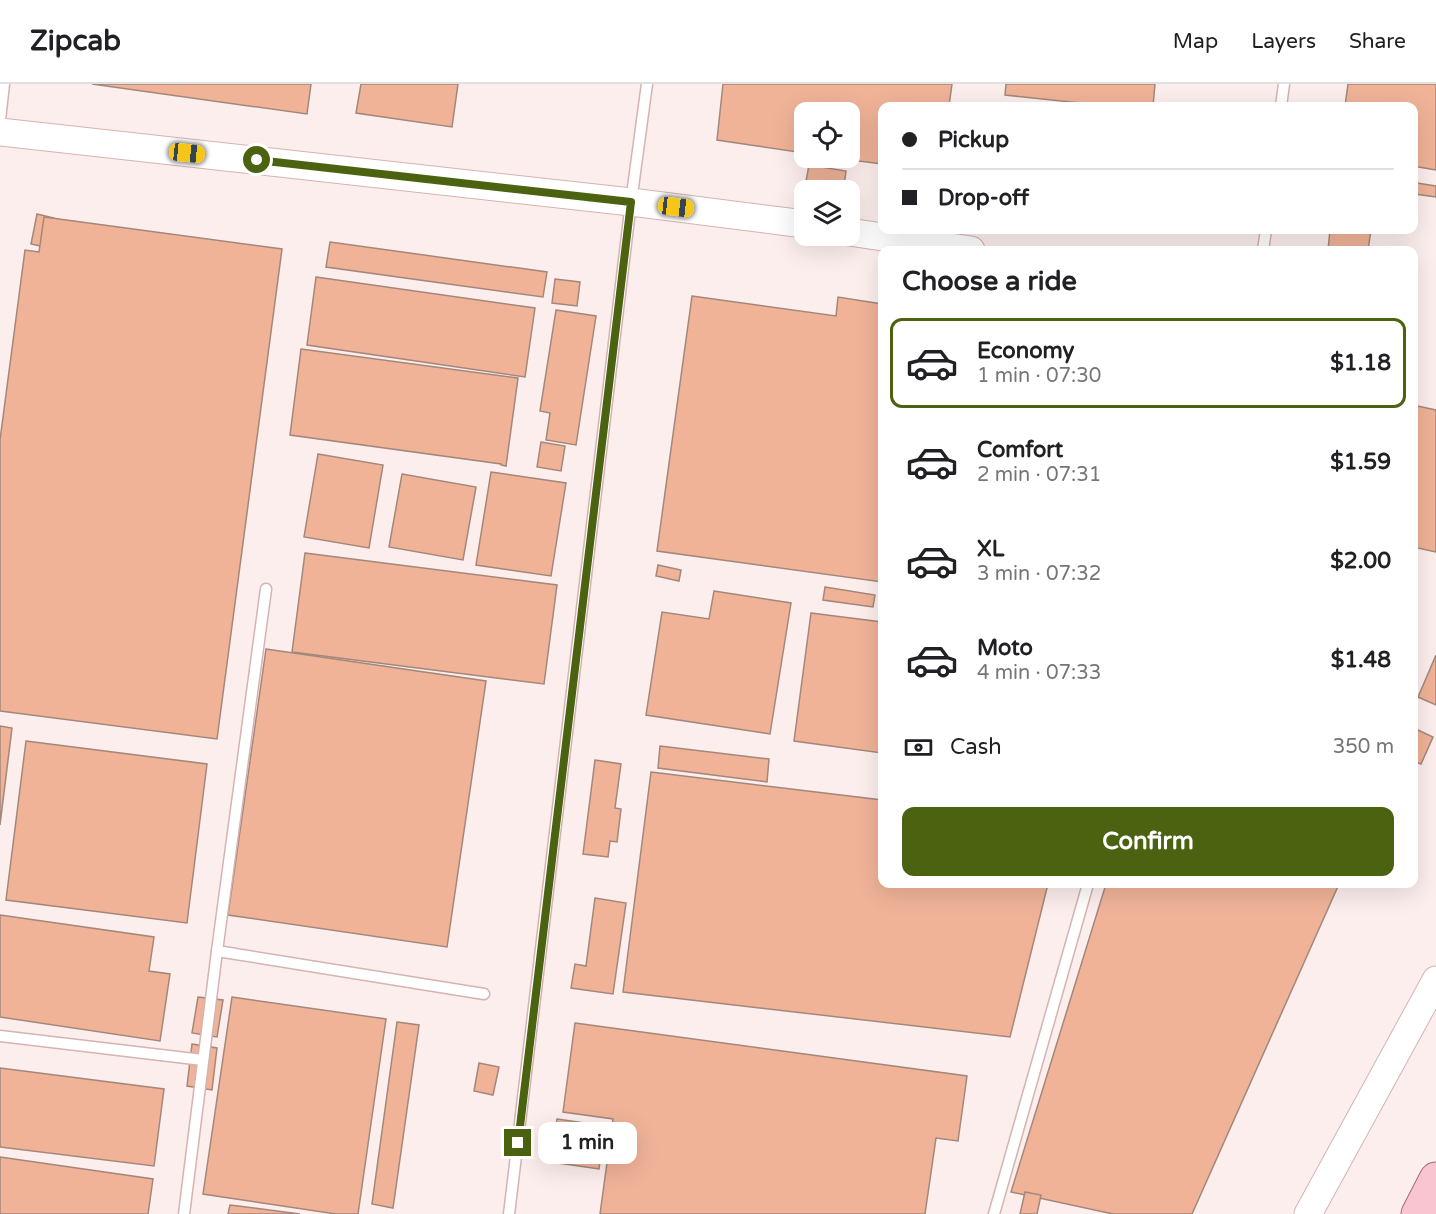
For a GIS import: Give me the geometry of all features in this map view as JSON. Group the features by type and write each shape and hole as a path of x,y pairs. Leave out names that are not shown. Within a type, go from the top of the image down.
{"main road":[{"path":"1418,1214 1436,1179"}],"street":[{"path":"0,132 631,202 794,223"},
{"path":"860,234 943,246"},
{"path":"1308,1214 1436,980"}],"lane":[{"path":"0,120 4,84"},
{"path":"509,1214 647,84"},
{"path":"1282,102 1284,84"},
{"path":"184,1214 266,589"},
{"path":"994,1214 1087,888"},
{"path":"217,951 484,994"},
{"path":"0,1036 203,1060"}],"building":[{"path":"92,84 311,84 307,114"},
{"path":"361,84 458,84 452,127 356,113"},
{"path":"723,84 952,84 950,102 878,102 878,163 860,161 860,102 794,102 794,152 717,140"},
{"path":"1006,84 1155,84 1153,102 1071,102 1005,95"},
{"path":"1348,84 1436,84 1436,170 1418,167 1418,102 1346,102"},
{"path":"808,168 846,171 845,180 806,180"},
{"path":"1418,183 1436,186 1436,197 1418,194"},
{"path":"37,214 54,218 49,248 31,244"},
{"path":"44,217 282,249 217,739 0,711 0,440 25,250 39,252"},
{"path":"1330,234 1370,234 1369,246 1328,246"},
{"path":"330,242 547,272 543,297 326,267"},
{"path":"316,277 535,308 525,377 307,345"},
{"path":"555,279 580,282 577,306 552,303"},
{"path":"692,296 836,316 838,297 878,303 878,581 657,551"},
{"path":"556,310 596,316 576,445 546,440 550,413 540,411"},
{"path":"301,349 518,378 506,466 290,435"},
{"path":"1418,406 1436,410 1436,552 1418,548"},
{"path":"541,442 565,446 561,471 537,467"},
{"path":"318,454 383,465 369,548 304,537"},
{"path":"491,472 566,483 551,576 476,565"},
{"path":"402,474 476,487 463,560 389,547"},
{"path":"305,553 557,585 544,684 292,652"},
{"path":"658,565 681,570 679,581 656,576"},
{"path":"825,587 875,595 873,607 823,600"},
{"path":"714,591 791,603 770,734 646,715 662,612 709,619"},
{"path":"811,613 878,621 878,752 794,741"},
{"path":"266,649 486,681 447,947 228,915"},
{"path":"1436,655 1436,705 1418,697"},
{"path":"0,726 12,728 0,825"},
{"path":"1418,730 1433,737 1421,764 1418,763"},
{"path":"26,741 207,764 187,923 6,900"},
{"path":"660,746 769,759 767,782 658,768"},
{"path":"595,760 621,764 615,808 621,809 617,842 610,841 608,857 583,854"},
{"path":"651,772 878,800 878,888 1047,888 1010,1037 623,992"},
{"path":"1105,888 1337,888 1192,1214 1113,1214 1011,1192"},
{"path":"595,898 626,903 613,994 571,988 575,964 586,966"},
{"path":"0,915 154,937 149,971 170,974 160,1041 0,1017"},
{"path":"198,997 223,1000 217,1037 192,1033"},
{"path":"232,997 386,1019 358,1214 336,1214 203,1194"},
{"path":"397,1022 419,1025 393,1208 372,1204"},
{"path":"575,1023 967,1076 958,1141 936,1138 925,1214 600,1214 613,1119 563,1112"},
{"path":"192,1044 217,1048 212,1090 187,1086"},
{"path":"479,1063 499,1067 493,1095 474,1091"},
{"path":"0,1068 164,1089 154,1166 0,1147"},
{"path":"557,1119 605,1126 599,1169 551,1162"},
{"path":"0,1157 153,1179 148,1214 0,1214"},
{"path":"1025,1192 1041,1195 1037,1214 1020,1214"},
{"path":"230,1205 300,1214 228,1214"}],"route":[{"path":"257,160 631,202 518,1143"}]}
